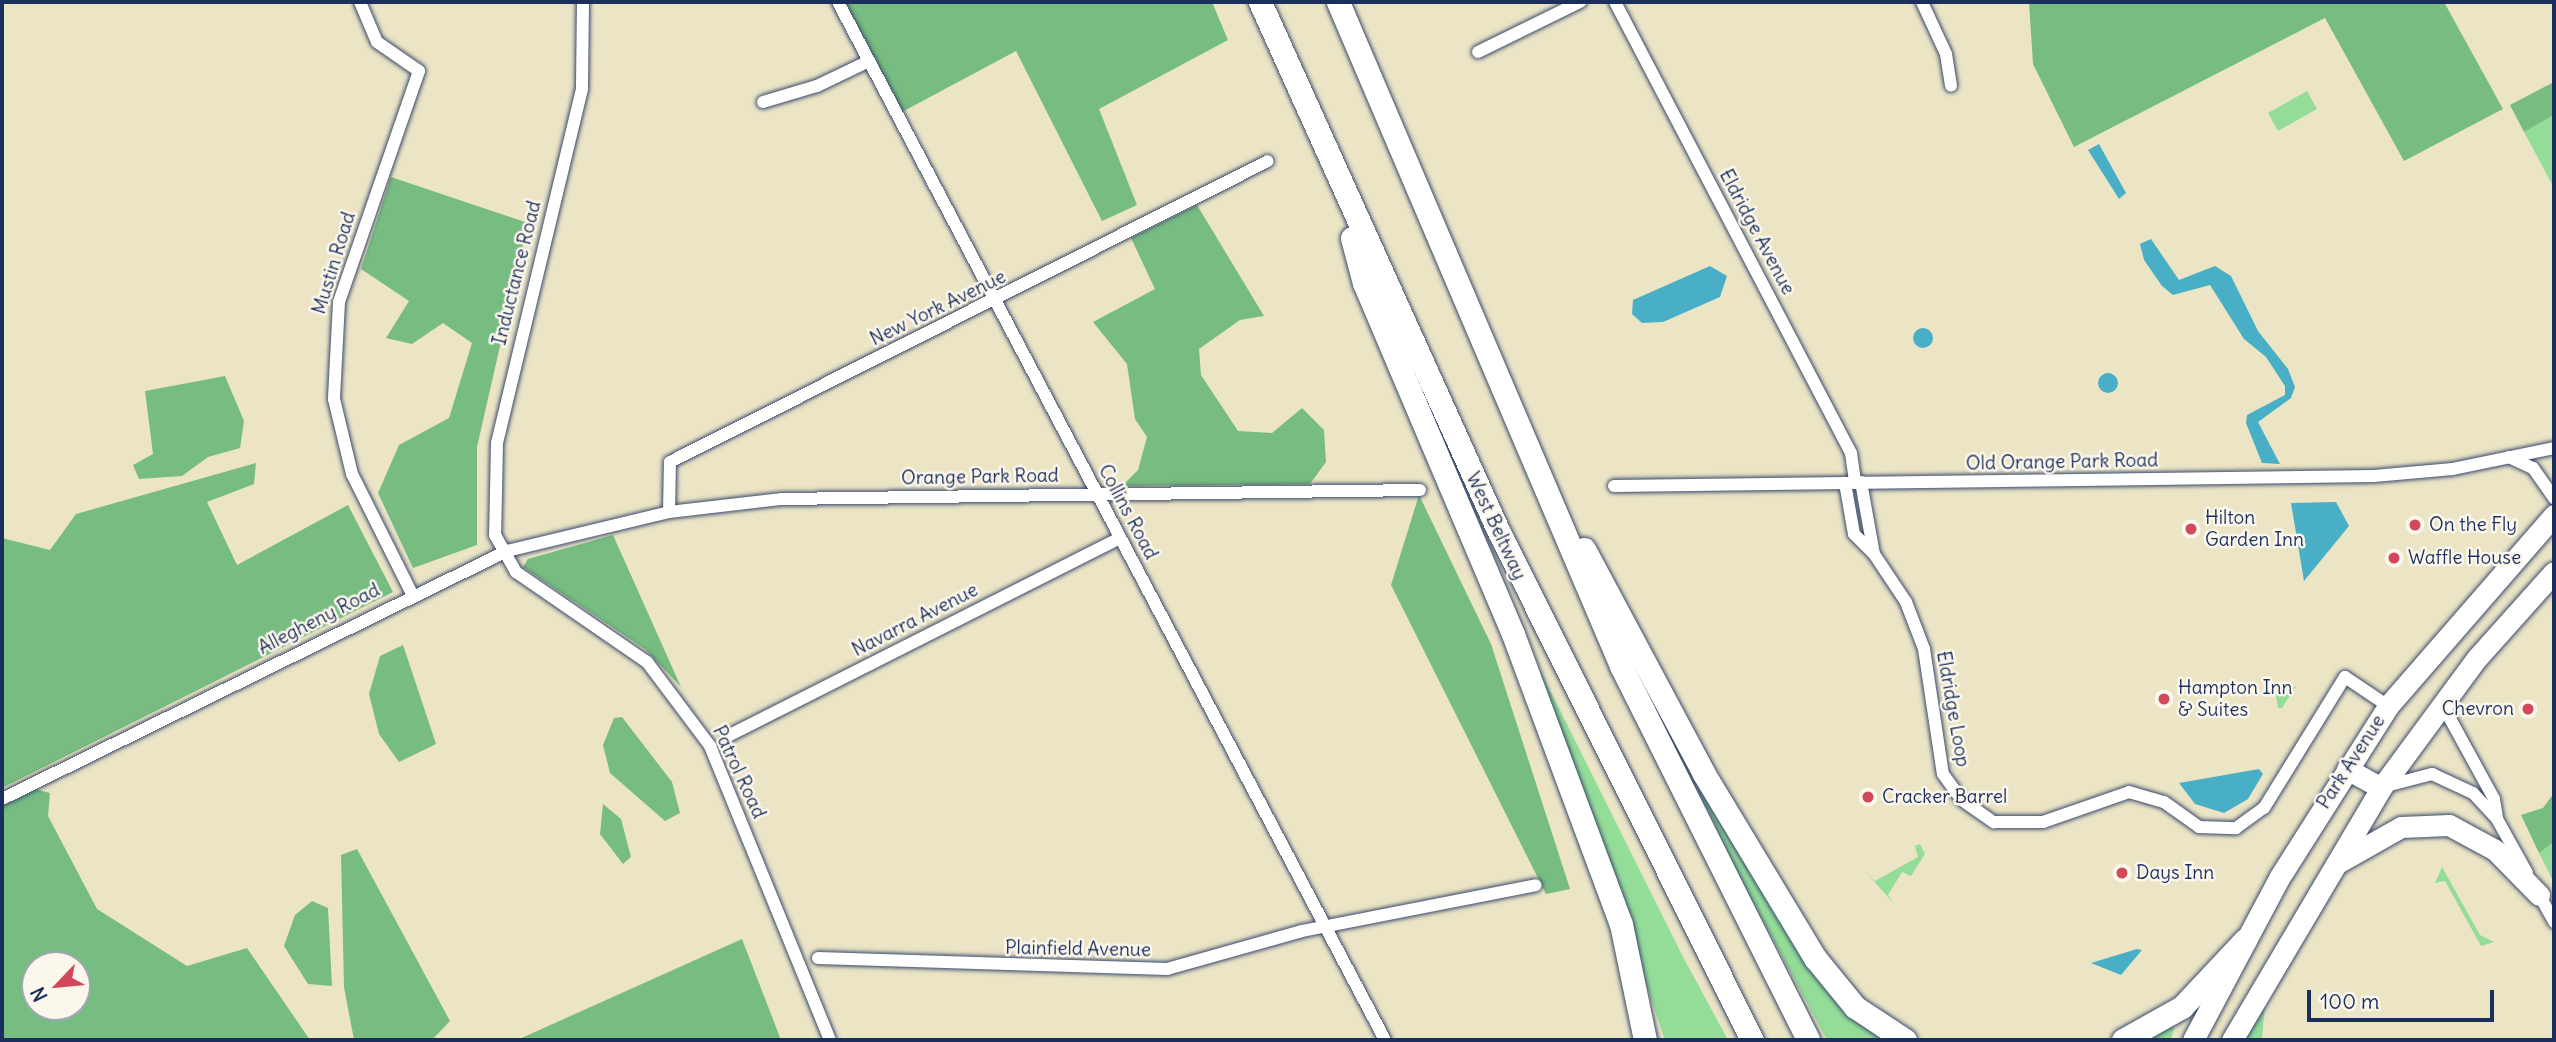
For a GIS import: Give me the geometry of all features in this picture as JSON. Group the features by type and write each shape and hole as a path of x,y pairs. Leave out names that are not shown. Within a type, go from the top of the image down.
{"highway":[{"name":"West Beltway","path":"1260,2 1335,178 1578,698 1752,1040"},
{"path":"1338,2 1622,668 1808,1040"},
{"path":"1335,178 1364,283 1513,634 1621,924 1645,1040"},
{"path":"1520,429 1780,903 1832,984 1905,1040"},
{"name":"Park Avenue","path":"2193,1040 2245,940 2347,769 2388,706 2449,628 2554,515"},
{"name":"Park Avenue","path":"2232,1040 2381,788 2442,705 2554,572"},
{"path":"2347,769 2381,788"},
{"path":"2332,867 2401,827 2449,825 2495,850 2539,894"},
{"path":"2123,1040 2182,1007 2245,940"}],"street":[{"name":"Mustin Road","path":"360,2 377,42 419,71 340,302 334,399 352,474 412,594"},
{"name":"Inductance Road","path":"502,554 492,516 496,443 582,89 583,2"},
{"name":"Collins Road","path":"838,2 1327,931 1380,1039"},
{"path":"1478,52 1580,2"},
{"name":"Eldridge Avenue","path":"1615,2 1851,453 1854,483"},
{"path":"1922,2 1945,54 1951,86"},
{"path":"763,102 817,86 869,61"},
{"name":"New York Avenue","path":"668,512 670,462 996,302 1268,161"},
{"name":"Old Orange Park Road","path":"1614,486 2374,476 2509,457 2554,447"},
{"path":"2509,457 2533,468 2554,498"},
{"name":"Eldridge Loop","path":"1854,483 1874,554 1916,623 1943,774 1962,800 1994,822 2043,822 2129,792 2164,802 2199,827 2236,828 2264,808 2345,677 2388,706"},
{"name":"Orange Park Road","path":"668,512 782,499 1420,490"},
{"name":"Allegheny Road","path":"2,799 412,594 502,554 668,512"},
{"name":"Navarra Avenue","path":"728,736 1120,538"},
{"name":"Patrol Road","path":"502,554 525,579 647,662 710,746 830,1040"},
{"path":"2442,705 2494,799 2497,819"},
{"path":"2381,788 2432,774 2473,793 2497,819 2554,922"},
{"name":"Plainfield Avenue","path":"818,958 1124,972 1167,969 1302,931 1327,931 1536,885"}],"green space":[{"path":"844,2 1212,2 1228,40 1099,109 1137,205 1102,221 1016,51 902,112"},
{"path":"2029,2 2444,2 2503,109 2404,161 2325,18 2074,147 2033,64"},
{"path":"2554,82 2554,115 2524,132 2510,105"},
{"path":"2307,91 2317,109 2278,131 2268,113"},
{"path":"2554,115 2554,188 2524,132"},
{"path":"391,177 528,223 477,447 477,545 413,568 378,493 399,445 449,418 472,343 443,323 412,344 386,338 409,301 361,269"},
{"path":"1197,205 1264,316 1240,320 1199,349 1201,375 1238,431 1272,433 1302,408 1324,430 1326,462 1310,484 1122,486 1138,470 1147,437 1135,419 1127,364 1093,322 1155,289 1131,238"},
{"path":"225,376 244,421 240,448 208,457 182,476 139,479 133,465 153,454 145,391"},
{"path":"256,463 254,484 207,502 237,565 348,505 393,592 2,788 2,538 50,550 76,514"},
{"path":"1419,495 1491,644 1570,889 1546,894 1391,585"},
{"path":"613,535 681,687 646,650 523,567 528,559"},
{"path":"403,645 436,744 399,762 379,734 369,694 380,656"},
{"path":"1539,668 1682,955 1728,1040 1665,1040"},
{"path":"2296,686 2282,708 2278,708 2276,695"},
{"path":"622,717 672,782 680,813 665,821 610,773 603,745 614,718"},
{"path":"1706,787 1737,842 1891,1040 1827,1040 1737,872 1698,790"},
{"path":"35,789 50,793 48,816 97,909 187,966 247,948 310,1040 2,1040 2,806"},
{"path":"2554,793 2554,842 2539,853 2521,815 2543,808"},
{"path":"603,804 621,819 631,857 623,864 600,834"},
{"path":"2554,842 2554,883 2539,853"},
{"path":"1920,844 1925,854 1911,876 1902,872 1888,895 1895,905 1865,871 1875,881 1918,857 1915,846"},
{"path":"357,849 450,1021 432,1040 354,1040 344,987 341,855"},
{"path":"2442,867 2480,935 2494,942 2481,946 2445,881 2435,883"},
{"path":"312,901 328,908 332,986 308,984 284,946 295,915"},
{"path":"742,939 781,1040 517,1040"},
{"path":"2265,1003 2262,1040 2245,1040"},
{"path":"2176,1019 2171,1040 2142,1040"}],"water":[{"path":"2099,144 2126,193 2119,199 2088,150"},
{"path":"2151,239 2179,280 2215,266 2231,276 2258,331 2288,369 2295,387 2291,398 2258,422 2280,464 2262,463 2246,423 2247,415 2285,395 2285,386 2266,357 2244,339 2210,285 2173,295 2162,286 2144,260 2140,244"},
{"path":"1710,266 1727,276 1720,297 1663,322 1642,323 1632,314 1633,300"},
{"path":"1923,328 1930,331 1933,338 1930,345 1923,348 1916,345 1913,338 1916,331"},
{"path":"2108,373 2115,376 2118,383 2115,390 2108,393 2101,390 2098,383 2101,376"},
{"path":"2336,502 2349,526 2304,581 2291,503"},
{"path":"2259,769 2263,774 2248,799 2224,813 2195,804 2179,783"},
{"path":"2137,949 2142,950 2121,975 2091,963"}],"place":[{"name":"On the Fly","path":"2415,525"},
{"name":"Hilton Garden Inn","path":"2191,529"},
{"name":"Waffle House","path":"2394,558"},
{"name":"Hampton Inn & Suites","path":"2164,699"},
{"name":"Chevron","path":"2528,709"},
{"name":"Cracker Barrel","path":"1868,797"},
{"name":"Days Inn","path":"2122,873"}]}
